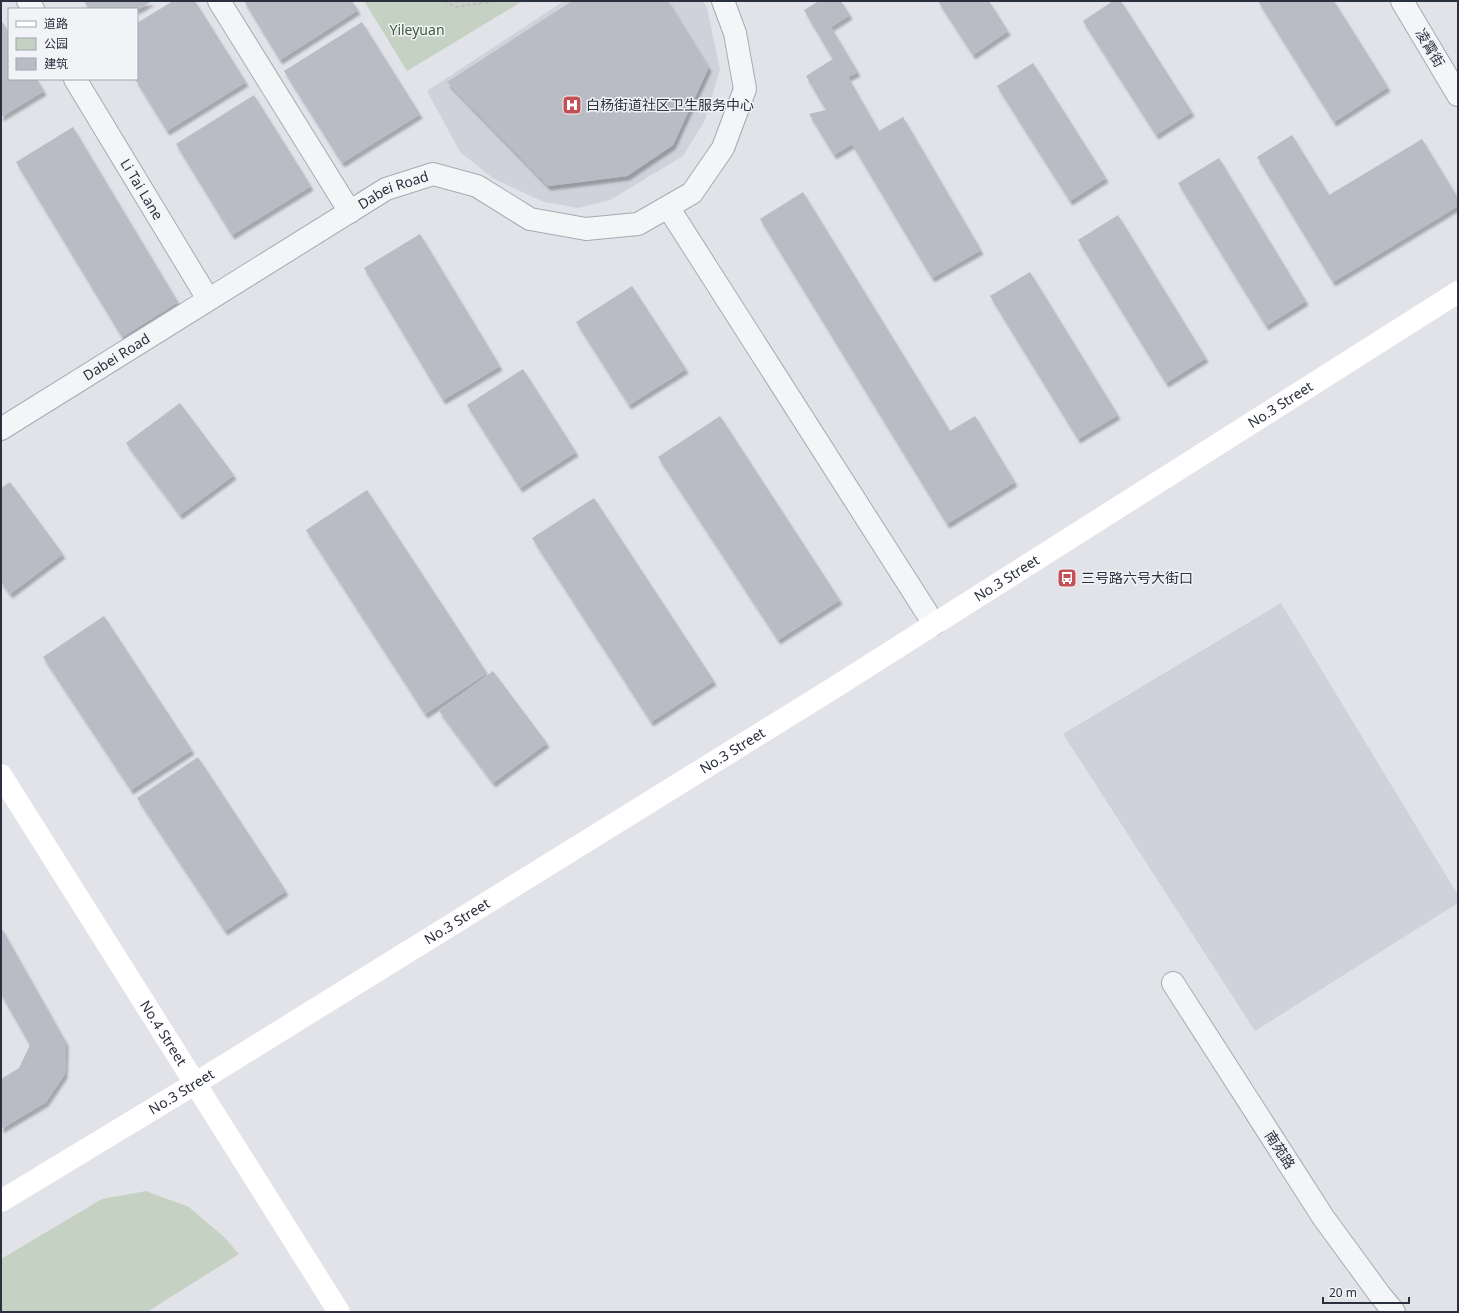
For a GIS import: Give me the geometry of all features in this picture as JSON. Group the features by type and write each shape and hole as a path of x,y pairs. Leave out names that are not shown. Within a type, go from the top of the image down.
{"street":[{"path":"219,1 350,212"},
{"name":"Dabei Road","path":"1,429 386,189 433,174 477,186 530,219 586,229 638,224 692,193 723,148 745,89 735,33 723,1"},
{"name":"凌霄街","path":"1402,1 1458,95"},
{"name":"Li Tai Lane","path":"76,80 208,299"},
{"path":"668,207 934,624"},
{"name":"No.3 Street","path":"1,1201 196,1083 934,624 1458,292"},
{"name":"No.4 Street","path":"1,775 339,1312"},
{"name":"南苑路","path":"1173,983 1323,1216 1394,1312"}],"path":[{"path":"445,1 456,7 496,1"}],"shaded area":[{"name":"白杨街道社区卫生服务中心","path":"564,1 703,1 707,8 720,69 705,120 683,156 610,200 578,208 544,202 494,179 460,152 427,91"},
{"path":"1281,603 1458,895 1458,903 1255,1031 1063,734"}],"green space":[{"name":"Yileyuan","path":"364,1 523,1 407,71"},
{"path":"146,1191 189,1207 224,1237 239,1254 147,1312 1,1312 1,1259 102,1199"}],"building":[{"path":"84,1 152,1 138,9 138,8 88,8"},
{"path":"173,1 195,1 246,82 167,131 136,80 138,80 138,22"},
{"path":"244,1 352,1 358,10 280,60"},
{"name":"白杨街道社区卫生服务中心","path":"572,1 668,1 709,67 673,145 627,176 548,186 447,82"},
{"path":"819,1 841,1 850,15 831,27 858,72 848,77 879,131 903,117 981,250 932,278 852,144 834,155 809,114 826,110 806,76 833,59 804,10"},
{"path":"938,1 989,1 1008,31 973,55"},
{"path":"1113,1 1121,1 1192,112 1156,135 1083,21"},
{"path":"1258,1 1334,1 1388,87 1334,122"},
{"path":"1,20 8,31 8,80 38,80 44,91 1,117"},
{"path":"362,22 420,114 342,163 284,71"},
{"path":"1033,63 1106,178 1070,201 997,86"},
{"path":"254,95 311,186 232,235 176,144"},
{"path":"73,127 178,302 122,337 16,162"},
{"path":"1292,135 1329,195 1422,139 1458,198 1458,206 1333,282 1257,157"},
{"path":"1219,158 1306,301 1266,326 1178,183"},
{"path":"803,192 950,431 975,416 1015,482 947,524 760,219"},
{"path":"1118,215 1206,358 1166,383 1078,240"},
{"path":"420,234 500,366 443,400 364,268"},
{"path":"1030,272 1118,415 1078,439 990,296"},
{"path":"632,286 686,369 629,405 576,322"},
{"path":"523,369 576,452 520,488 467,405"},
{"path":"180,403 234,475 180,515 126,443"},
{"path":"720,416 840,600 778,640 658,457"},
{"path":"10,482 63,554 10,594 1,582 1,488"},
{"path":"367,490 487,673 425,714 306,530"},
{"path":"594,498 714,681 651,722 532,538"},
{"path":"104,616 192,750 131,790 43,657"},
{"path":"493,671 547,743 493,783 439,711"},
{"path":"198,757 286,891 225,931 137,798"},
{"path":"1,927 66,1042 65,1074 46,1102 1,1129 1,1079 19,1068 30,1045 1,994"}],"place":[{"name":"白杨街道社区卫生服务中心","path":"572,105"},
{"name":"三号路六号大街口","path":"1067,578"}]}
